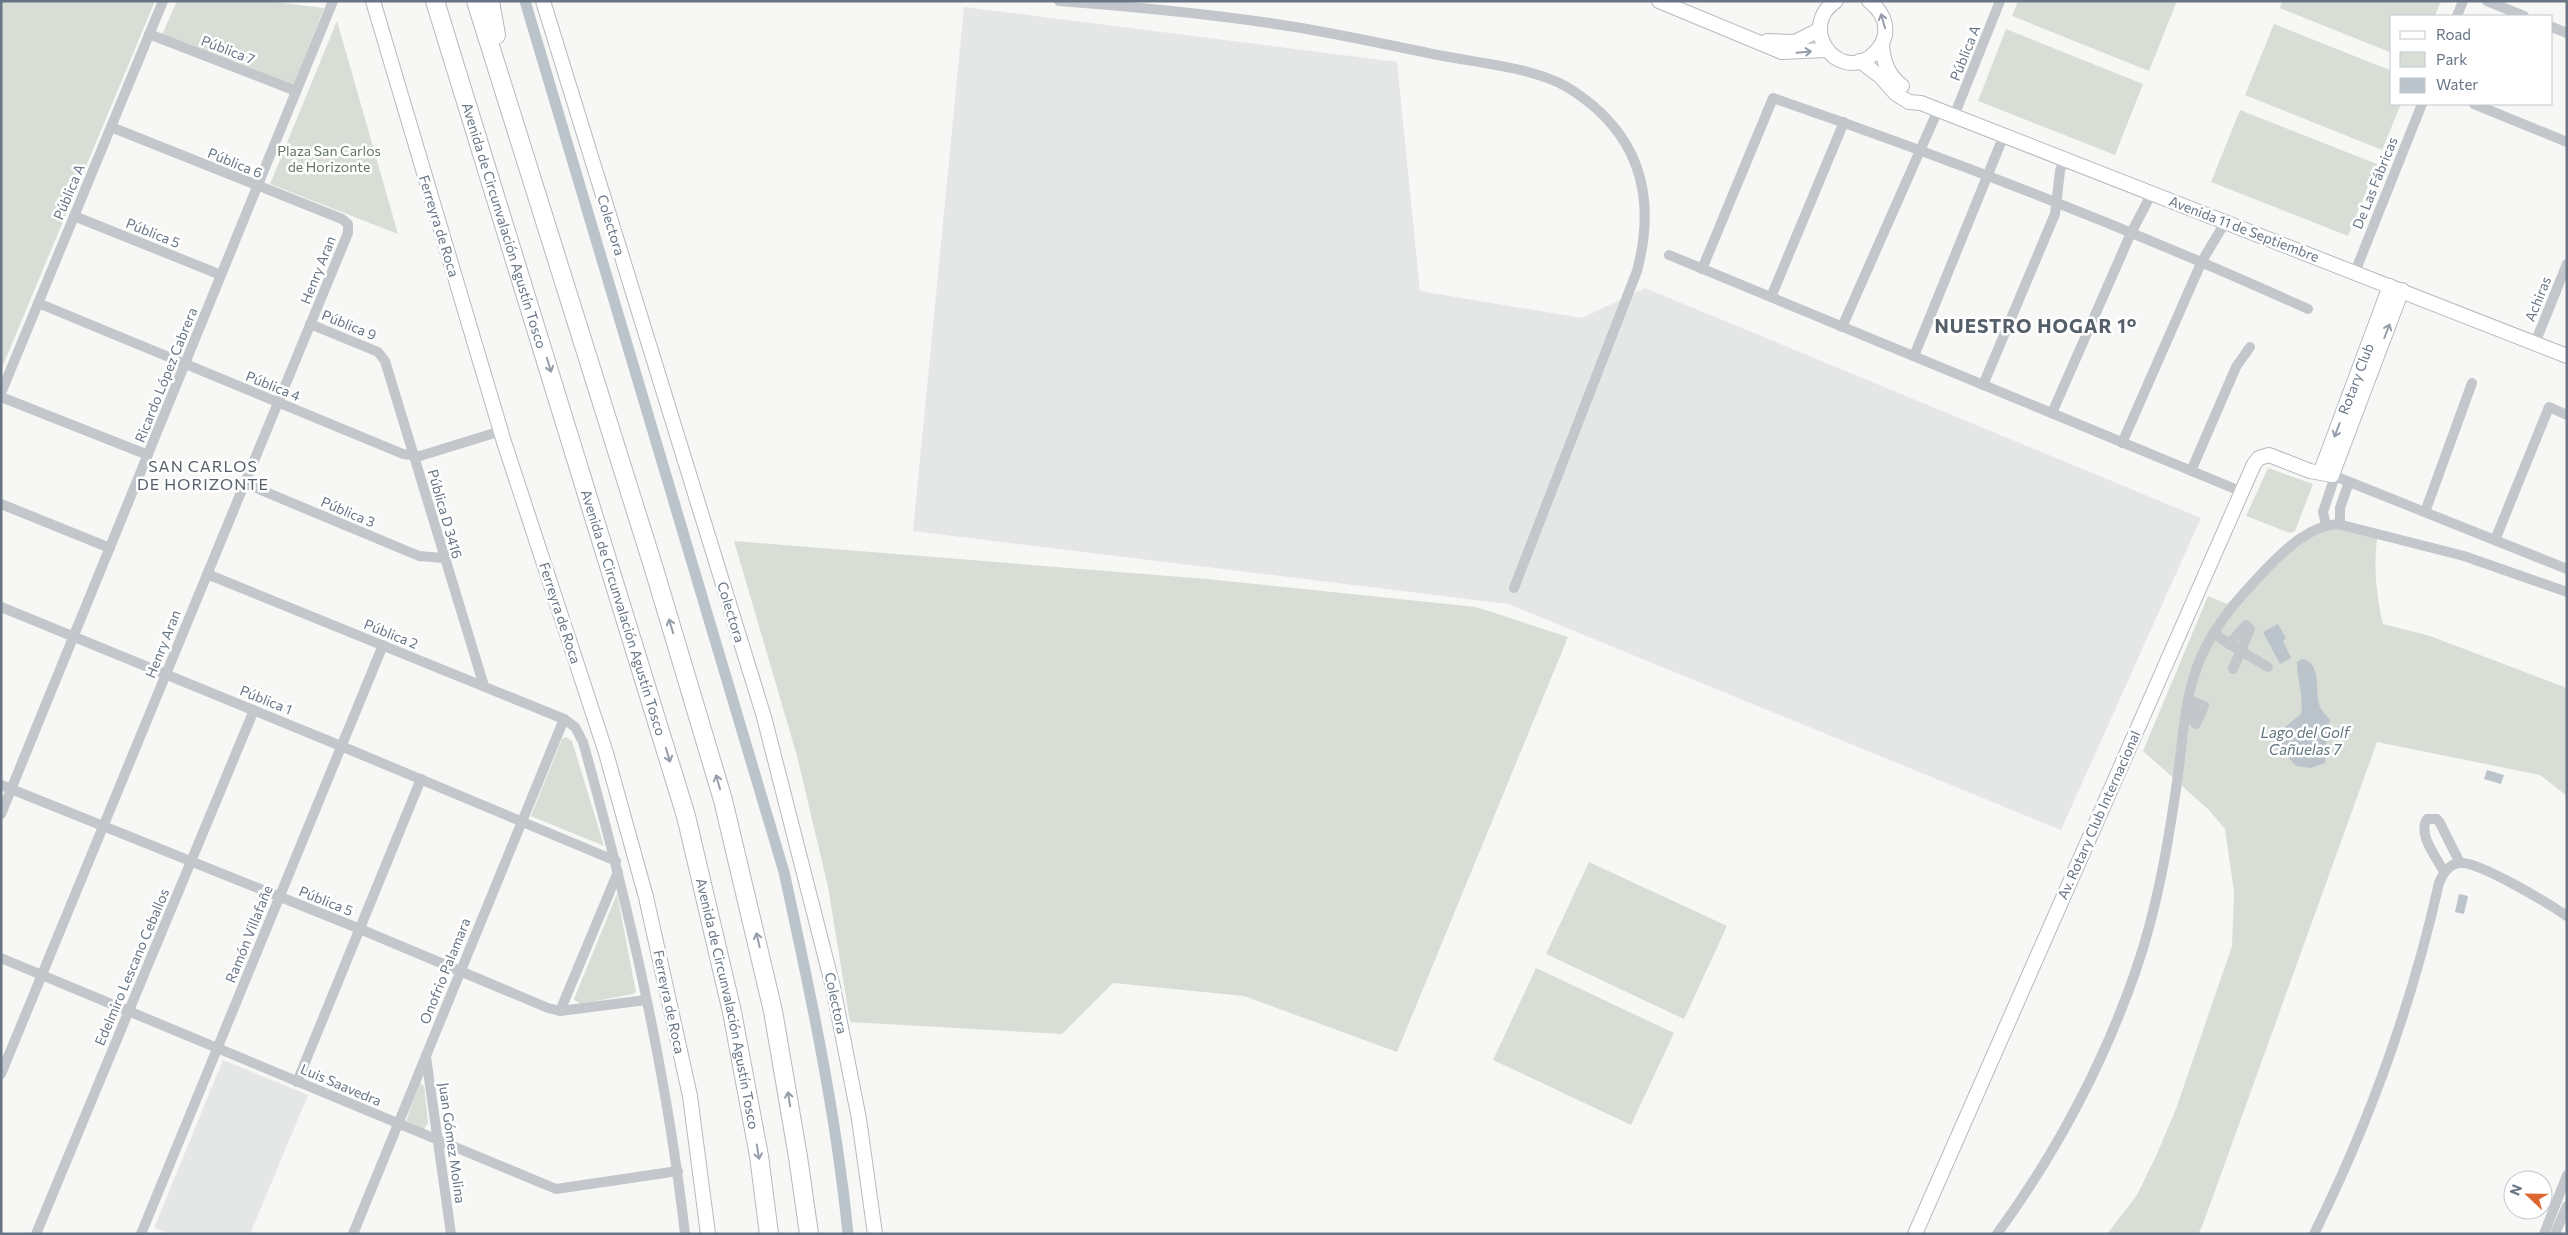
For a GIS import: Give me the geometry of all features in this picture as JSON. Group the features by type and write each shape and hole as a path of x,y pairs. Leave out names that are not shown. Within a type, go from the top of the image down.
{"highway":[{"path":"423,1 472,154 513,252"},
{"name":"Avenida de Circunvalación Agustín Tosco","path":"435,1 639,657 688,825 732,1012 758,1156 769,1234"},
{"path":"476,1 668,613 723,800 773,1011 809,1234"},
{"path":"490,1 506,100"}],"street":[{"name":"Pública A","path":"1,393 163,1"},
{"name":"Ricardo López Cabrera","path":"1,814 333,1"},
{"name":"Ferreyra de Roca","path":"373,1 501,430 606,753 646,897 690,1096 708,1234"},
{"name":"Colectora","path":"542,1 764,717 833,987 859,1119 875,1234"},
{"path":"1059,1 1231,18 1289,26 1516,70 1565,86 1601,112 1615,127 1629,147 1640,172 1645,193 1646,231 1643,249 1637,271 1514,588"},
{"path":"1659,1 1782,52 1826,50"},
{"path":"1832,3 1822,16 1819,30 1826,50 1835,58 1845,62 1860,61 1875,53 1882,44 1885,35 1883,16 1869,1"},
{"name":"Pública A","path":"1954,116 2000,1"},
{"path":"2457,15 2463,1"},
{"path":"2487,1 2522,15"},
{"path":"2553,27 2567,33"},
{"path":"1749,37 1773,43 1795,42 1819,30"},
{"name":"Pública 7","path":"150,34 296,91"},
{"path":"1882,44 1883,58 1894,80 1921,103"},
{"path":"1860,61 1881,77 1896,94 1909,102 1921,103"},
{"path":"1702,269 1773,98 1844,122 1988,178 2058,202 2202,261 2308,308"},
{"name":"Avenida 11 de Septiembre","path":"1921,103 2567,356"},
{"name":"De Las Fábricas","path":"2355,272 2422,105"},
{"path":"2476,105 2567,142"},
{"path":"1842,327 1938,110"},
{"path":"1771,297 1844,122"},
{"name":"Pública 6","path":"111,127 342,219 348,224"},
{"path":"1914,356 2004,135"},
{"path":"1983,385 2055,214 2058,202 2060,171 2064,159"},
{"path":"2052,413 2131,233 2152,193"},
{"name":"Pública 5","path":"74,216 221,275"},
{"path":"2122,443 2202,261 2226,222"},
{"name":"Henry Aran","path":"1,1074 348,233 348,224"},
{"path":"1668,255 2240,491"},
{"name":"Achiras","path":"2535,343 2567,264"},
{"name":"Rotary Club","path":"2329,474 2396,288"},
{"name":"Pública 4","path":"38,304 414,457"},
{"name":"Pública 9","path":"310,324 378,352"},
{"path":"2191,471 2236,367 2250,347"},
{"name":"Pública D 3416","path":"378,352 385,361 443,558 484,686"},
{"path":"2425,512 2472,383"},
{"path":"1,397 148,455"},
{"path":"2495,540 2549,407 2567,415"},
{"path":"414,457 501,430"},
{"name":"Av. Rotary Club Internacional","path":"1915,1234 2240,491 2254,464 2264,455 2269,455 2310,471 2329,474"},
{"path":"2326,525 2323,512 2329,474 2567,569"},
{"path":"2340,525 2340,508 2349,482"},
{"name":"Pública 3","path":"244,483 419,556 443,558"},
{"path":"1,504 110,548"},
{"path":"1997,1234 2034,1182 2073,1116 2111,1034 2133,978 2150,920 2165,857 2193,701 2197,666 2214,632 2238,599 2277,558 2304,536 2326,525 2340,525 2464,556 2567,592"},
{"name":"Pública 2","path":"207,574 564,719"},
{"name":"Pública 1","path":"1,607 342,746 616,861"},
{"path":"2229,644 2246,625 2250,629 2233,669"},
{"path":"2214,632 2229,644 2268,667"},
{"name":"Ramón Villafañe","path":"141,1234 382,645"},
{"name":"Edelmiro Lescano Ceballos","path":"36,1234 254,710"},
{"path":"564,719 575,727 583,742 616,861 669,1108 686,1234"},
{"name":"Onofrio Palamara","path":"352,1234 520,821 564,719"},
{"path":"297,1082 421,780"},
{"name":"Pública 5","path":"1,785 104,825 560,1011 646,1000"},
{"path":"2444,872 2425,836 2423,828 2427,819 2436,819 2440,823 2460,863 2498,877 2567,916"},
{"path":"2314,1234 2358,1136 2390,1052 2439,883 2444,872 2460,863"},
{"path":"560,1011 618,872"},
{"name":"Luis Saavedra","path":"1,958 556,1188 678,1171"},
{"name":"Juan Gómez Molina","path":"426,1056 451,1234"},
{"path":"2544,1234 2567,1176"},
{"path":"2555,1234 2567,1206"}],"shaded area":[{"path":"964,7 1397,62 1420,291 1582,318 1645,288 2201,518 2061,830 1508,604 913,531"},
{"path":"223,1060 308,1095 250,1234 169,1234 154,1228"}],"green space":[{"path":"1,1 155,1 1,370"},
{"path":"177,1 267,1 324,8 293,87 162,35"},
{"path":"2018,1 2177,1 2149,71 2012,16"},
{"path":"2282,1 2441,1 2435,15 2390,15 2390,52 2280,8"},
{"name":"Plaza San Carlos de Horizonte","path":"337,21 398,234 270,184"},
{"path":"2274,24 2390,70 2390,105 2401,105 2382,150 2245,95"},
{"path":"2006,29 2143,84 2115,155 1978,101"},
{"path":"2240,110 2377,164 2348,236 2211,182"},
{"path":"2268,468 2313,484 2295,531 2290,533 2246,516"},
{"path":"2326,525 2378,533 2376,579 2383,624 2430,636 2567,688 2567,796 2540,775 2377,742 2198,1234 2107,1234 2137,1195 2156,1156 2176,1109 2232,946 2234,891 2225,829 2209,810 2143,751 2208,596 2227,604 2277,558"},
{"path":"734,541 1207,579 1476,607 1568,637 1397,1052 1244,996 1113,983 1062,1034 850,1022 828,887 797,756"},
{"path":"566,737 572,741 604,846 531,816 562,739"},
{"path":"1589,862 1727,926 1684,1019 1546,954"},
{"path":"617,894 636,992 580,1004 574,999"},
{"path":"1536,968 1674,1033 1631,1125 1493,1060"},
{"path":"420,1083 424,1086 428,1123 424,1129 406,1121"}],"water":[{"path":"2278,624 2286,638 2283,641 2291,658 2280,664 2263,632"},
{"name":"Lago del Golf Cañuelas 7","path":"2302,659 2308,661 2313,666 2319,704 2330,720 2327,731 2325,763 2311,768 2296,766 2287,756 2278,751 2274,741 2280,731 2301,714 2302,701 2297,662"},
{"path":"2487,770 2504,775 2501,784 2484,779"},
{"path":"2459,894 2468,896 2464,914 2455,912"}],"waterway":[{"path":"525,1 784,872 813,1007 829,1097 837,1143 848,1234"}],"district":[{"name":"NUESTRO HOGAR 1°","path":"2036,326"},
{"name":"SAN CARLOS DE HORIZONTE","path":"203,475"}]}
